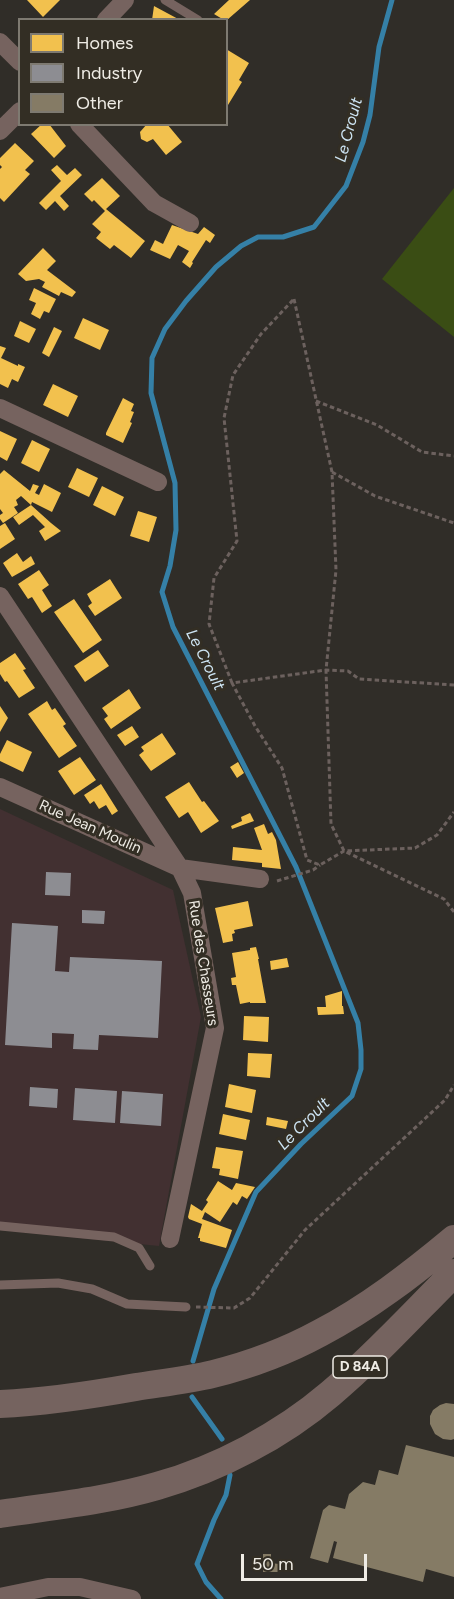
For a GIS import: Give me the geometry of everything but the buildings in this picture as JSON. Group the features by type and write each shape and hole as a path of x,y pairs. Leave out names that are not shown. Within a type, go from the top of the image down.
{"main road":[{"path":"0,1404 39,1403 213,1374 256,1360 319,1334 366,1306 399,1284 454,1239"},
{"name":"D 84A","path":"0,1514 87,1501 158,1486 253,1447 328,1396 388,1341 454,1273"}],"street":[{"path":"108,18 124,0"},
{"path":"0,42 18,60"},
{"path":"0,131 18,113"},
{"path":"81,126 154,203 190,223"},
{"path":"0,408 158,482"},
{"name":"Rue des Chasseurs","path":"0,596 180,868 192,893 215,1028 170,1239"},
{"name":"Rue Jean Moulin","path":"0,787 180,868 260,879"},
{"path":"0,1597 48,1587 80,1587 132,1599"}],"lane":[{"path":"165,0 195,18"},
{"path":"0,1226 114,1237 139,1248 150,1266"},
{"path":"0,1285 58,1283 92,1289 127,1304 186,1307"}],"path":[{"path":"320,865 307,860 282,768 255,726 232,683 209,624 214,578 237,541 225,418 232,375 261,334 294,299 332,472 336,570 326,670 331,824 344,851 444,899 454,912"},
{"path":"316,401 377,426 422,452 454,456"},
{"path":"332,472 375,496 454,523"},
{"path":"232,683 326,670 348,671 359,679 454,685"},
{"path":"278,881 314,870 344,851 415,848 437,835 454,812"},
{"path":"186,1307 234,1308 250,1298 305,1230 445,1100 454,1085"}],"shaded area":[{"path":"0,809 173,890 201,1017 159,1246 0,1230"}],"green space":[{"path":"454,188 454,337 382,279"}],"waterway":[{"name":"Le Croult","path":"193,1361 214,1289 256,1192 301,1144 352,1096 361,1069 361,1050 358,1023 296,867 173,627 162,592 170,566 176,530 175,483 151,393 152,358 165,329 216,267 241,246 258,237 283,237 314,227 346,186 363,142 370,115 379,47 392,0"},
{"name":"Le Croult","path":"192,1397 222,1439"},
{"name":"Le Croult","path":"221,1599 206,1582 197,1564 226,1495 230,1475"}]}
